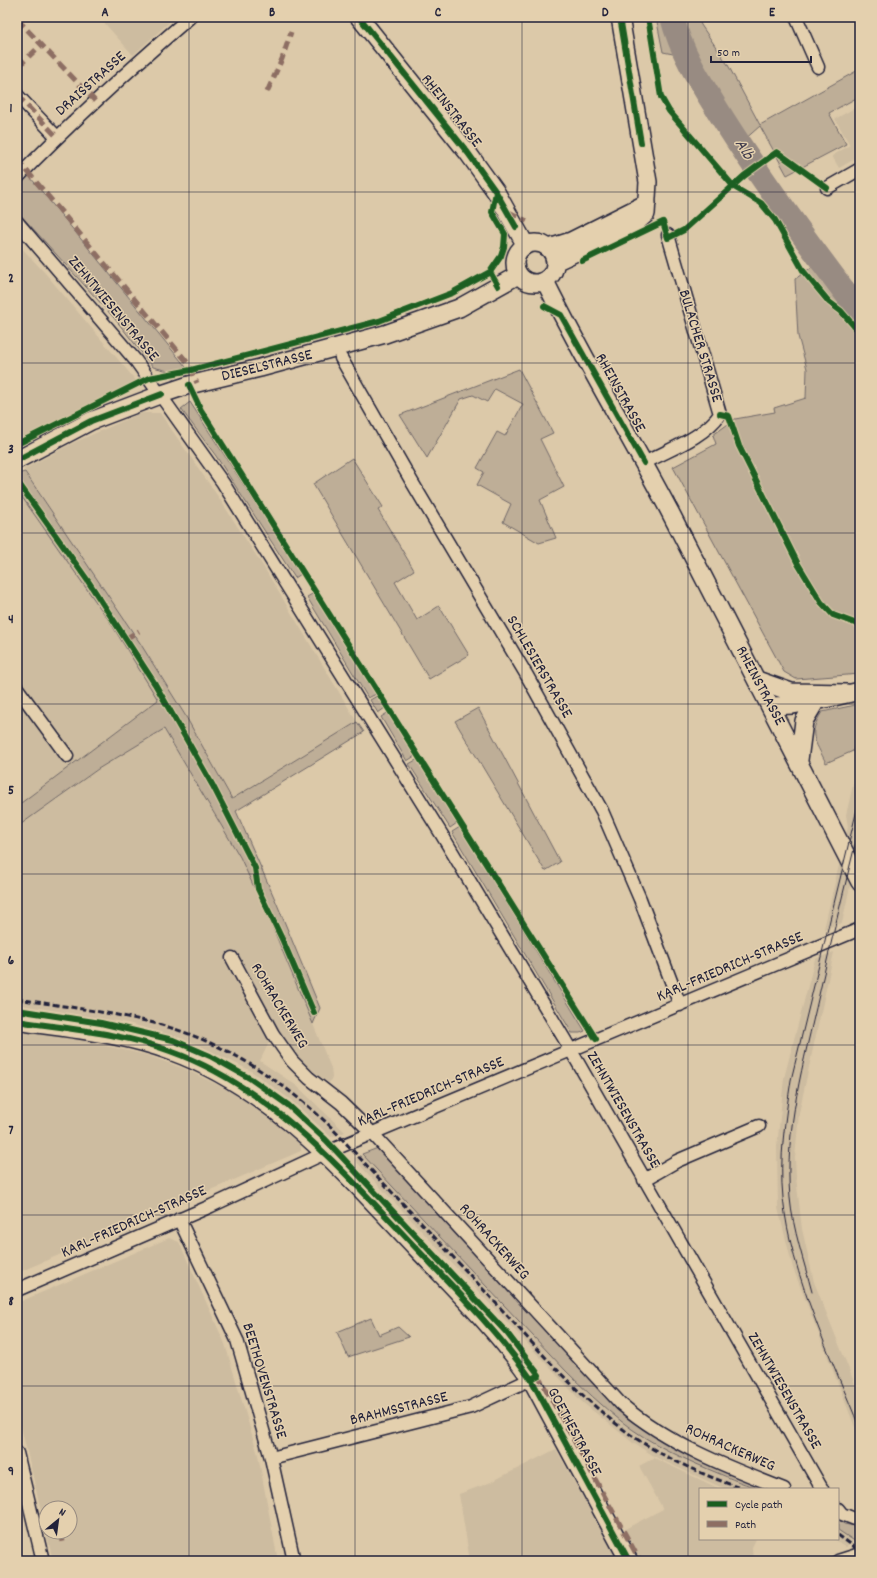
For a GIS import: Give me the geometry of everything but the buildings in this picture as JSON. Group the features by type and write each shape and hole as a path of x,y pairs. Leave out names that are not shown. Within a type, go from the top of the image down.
{"street":[{"name":"DRAISSTRASSE","path":"17,178 57,137 190,17"},
{"name":"RHEINSTRASSE","path":"360,17 468,153 496,192 525,244"},
{"path":"552,255 632,226 646,214 648,182 620,17"},
{"path":"796,17 818,67"},
{"path":"17,95 57,137"},
{"path":"827,188 860,169"},
{"name":"ZEHNTWIESENSTRASSE","path":"17,222 112,331 162,394 223,483 442,835 571,1051 821,1488"},
{"name":"BULACHER STRASSE","path":"644,463 701,433 714,424 720,414 668,235"},
{"path":"539,243 552,255 553,273 545,281 532,283 525,281 515,269 515,255 525,244 539,243"},
{"name":"DIESELSTRASSE","path":"17,460 91,421 162,394 189,385 260,368 385,334 459,308 518,274"},
{"name":"RHEINSTRASSE","path":"545,281 561,315 644,463 771,706 860,882"},
{"name":"SCHLESIERSTRASSE","path":"341,358 412,482 526,674 602,811 640,899 680,1005"},
{"path":"757,680 792,692 854,692"},
{"path":"17,688 67,756"},
{"path":"771,706 793,705 854,692"},
{"path":"798,760 804,721 816,701"},
{"name":"KARL-FRIEDRICH-STRASSE","path":"17,1290 324,1153 373,1134 860,929"},
{"name":"ROHRACKERWEG","path":"232,958 273,1034 292,1061 309,1078 341,1103 373,1134 621,1404 644,1423 693,1451 782,1488"},
{"name":"GOETHESTRASSE","path":"17,1022 114,1036 170,1051 205,1066 244,1088 285,1117 324,1153 514,1354 531,1379 629,1561"},
{"path":"644,1180 677,1161 759,1126"},
{"name":"BEETHOVENSTRASSE","path":"179,1219 237,1340 271,1458 294,1561"},
{"name":"BRAHMSSTRASSE","path":"271,1458 471,1407 531,1379"},
{"path":"17,1453 43,1561"},
{"path":"840,1512 860,1521"},
{"path":"838,1561 860,1554"}],"shaded area":[{"path":"99,17 175,17 133,55"},
{"path":"656,17 698,17 701,25 728,65 760,125 860,69 860,96 829,113 846,144 787,175 760,126 743,141 688,57 663,52"},
{"path":"860,105 860,156 839,168 832,156 850,145 835,119"},
{"path":"17,161 186,367 172,372 153,367 115,319 17,211"},
{"path":"17,243 45,273 138,383 17,440"},
{"path":"812,267 860,325 860,674 796,679 784,672 673,467 716,444 713,435 735,419 775,412 774,408 806,398 807,369 798,336 795,279"},
{"path":"519,369 553,433 540,439 564,487 540,500 556,538 539,543 503,522 511,504 477,485 484,472 477,468 497,432 505,436 523,404 495,389 487,402 473,395 461,399 427,458 400,415"},
{"path":"190,402 301,574 295,578 216,456 181,409"},
{"path":"141,413 160,413 219,498 263,566 357,722 232,799 185,715 24,469 73,443"},
{"path":"352,458 383,507 378,510 414,570 395,582 417,620 439,606 469,655 429,679 313,484"},
{"path":"25,472 140,643 185,715 232,799 357,722 364,732 236,811 277,904 320,1008 313,1024 272,926 240,857 164,729 98,769 17,827 17,806 158,700 110,622 17,490 17,474"},
{"path":"17,490 110,622 158,700 17,806"},
{"path":"314,593 376,694 368,698 307,597"},
{"path":"377,696 385,708 378,713 370,700"},
{"path":"860,704 860,729 853,751 826,763 814,738 817,720 822,712"},
{"path":"478,708 560,862 545,871 455,721"},
{"path":"389,712 415,756 407,761 381,717"},
{"path":"164,728 240,857 272,926 313,1024 331,1068 332,1077 329,1083 301,1062 282,1034 273,1034 260,1061 297,1086 345,1132 331,1137 291,1100 251,1071 203,1047 178,1037 128,1023 17,1004 17,827 98,769"},
{"path":"860,755 860,850 858,850 842,923 824,929 848,827 846,815"},
{"path":"418,759 457,823 450,828 409,764"},
{"path":"460,827 585,1031 580,1033 572,1033 452,832"},
{"path":"834,952 799,1113 795,1158 796,1177 802,1229 814,1282 860,1397 860,1440 793,1268 778,1208 777,1147 784,1078 815,959"},
{"path":"17,1030 84,1041 147,1055 185,1069 238,1095 301,1144 301,1151 17,1273"},
{"path":"378,1148 640,1425 770,1488 758,1488 745,1484 681,1457 644,1437 606,1409 565,1370 362,1154"},
{"path":"362,1154 596,1400 622,1422 656,1444 730,1479 755,1488 723,1488 659,1459 633,1443 582,1402 354,1159"},
{"path":"169,1238 179,1242 225,1344 258,1455 278,1561 53,1561 48,1540 78,1540 78,1500 39,1500 17,1410 17,1303"},
{"path":"371,1318 379,1335 398,1327 409,1337 348,1357 337,1332"},
{"path":"556,1449 606,1539 663,1509 639,1466 654,1458 718,1488 699,1488 699,1540 756,1540 752,1547 753,1561 470,1561 459,1494 489,1483"},
{"path":"839,1520 844,1524 860,1527 860,1541 856,1542 839,1531"},
{"path":"839,1531 856,1542 846,1547 836,1540 839,1540"}],"waterway":[{"name":"Alb","path":"672,17 676,31 688,58 725,122 757,171 860,312"}],"tram line":[{"path":"860,797 791,1080 782,1154 783,1198 787,1227 794,1257 803,1286 825,1344 860,1429"},
{"path":"812,1292 791,1210 789,1172 790,1147 802,1070 860,825"}],"railway":[{"path":"17,999 120,1016 179,1030 226,1051 249,1063 270,1077 291,1092 330,1126 551,1363 587,1399 640,1441 668,1457 713,1478 740,1488"},
{"path":"839,1536 860,1551"}],"marked path":[{"path":"17,19 95,101"},
{"path":"267,92 282,59 291,32"},
{"path":"17,65 20,65 42,44"},
{"path":"17,71 20,71 20,65"},
{"path":"17,95 57,137"},
{"path":"17,159 188,363 197,383"},
{"path":"509,212 527,221"},
{"path":"125,639 139,631"},
{"path":"537,1373 640,1561"}],"cycle path":[{"path":"359,17 468,153 496,192 516,227"},
{"path":"620,17 641,143"},
{"path":"648,17 661,97 669,111 734,187 761,203 775,220 804,272 829,302 841,311 860,333"},
{"path":"582,261 663,222 668,238 684,230 744,176 777,152 827,188"},
{"path":"496,192 492,212 505,234 504,247 501,256 490,272 498,286"},
{"path":"17,444 149,378 191,370 379,321 452,293 490,272"},
{"path":"544,306 561,315 644,463"},
{"path":"189,385 201,410 596,1039"},
{"path":"17,460 91,421 162,394"},
{"path":"720,414 729,416 739,446 798,564 821,602 833,615 860,625"},
{"path":"17,481 88,581 155,684 213,786 255,868 258,889 283,941 314,1013"},
{"path":"17,1010 101,1023 173,1040 210,1056 251,1079 288,1105 326,1140 507,1333 539,1375 531,1379"},
{"path":"17,1021 114,1036 170,1051 207,1067 242,1087 305,1135 363,1191 462,1296 491,1328 531,1379 629,1561"}]}
